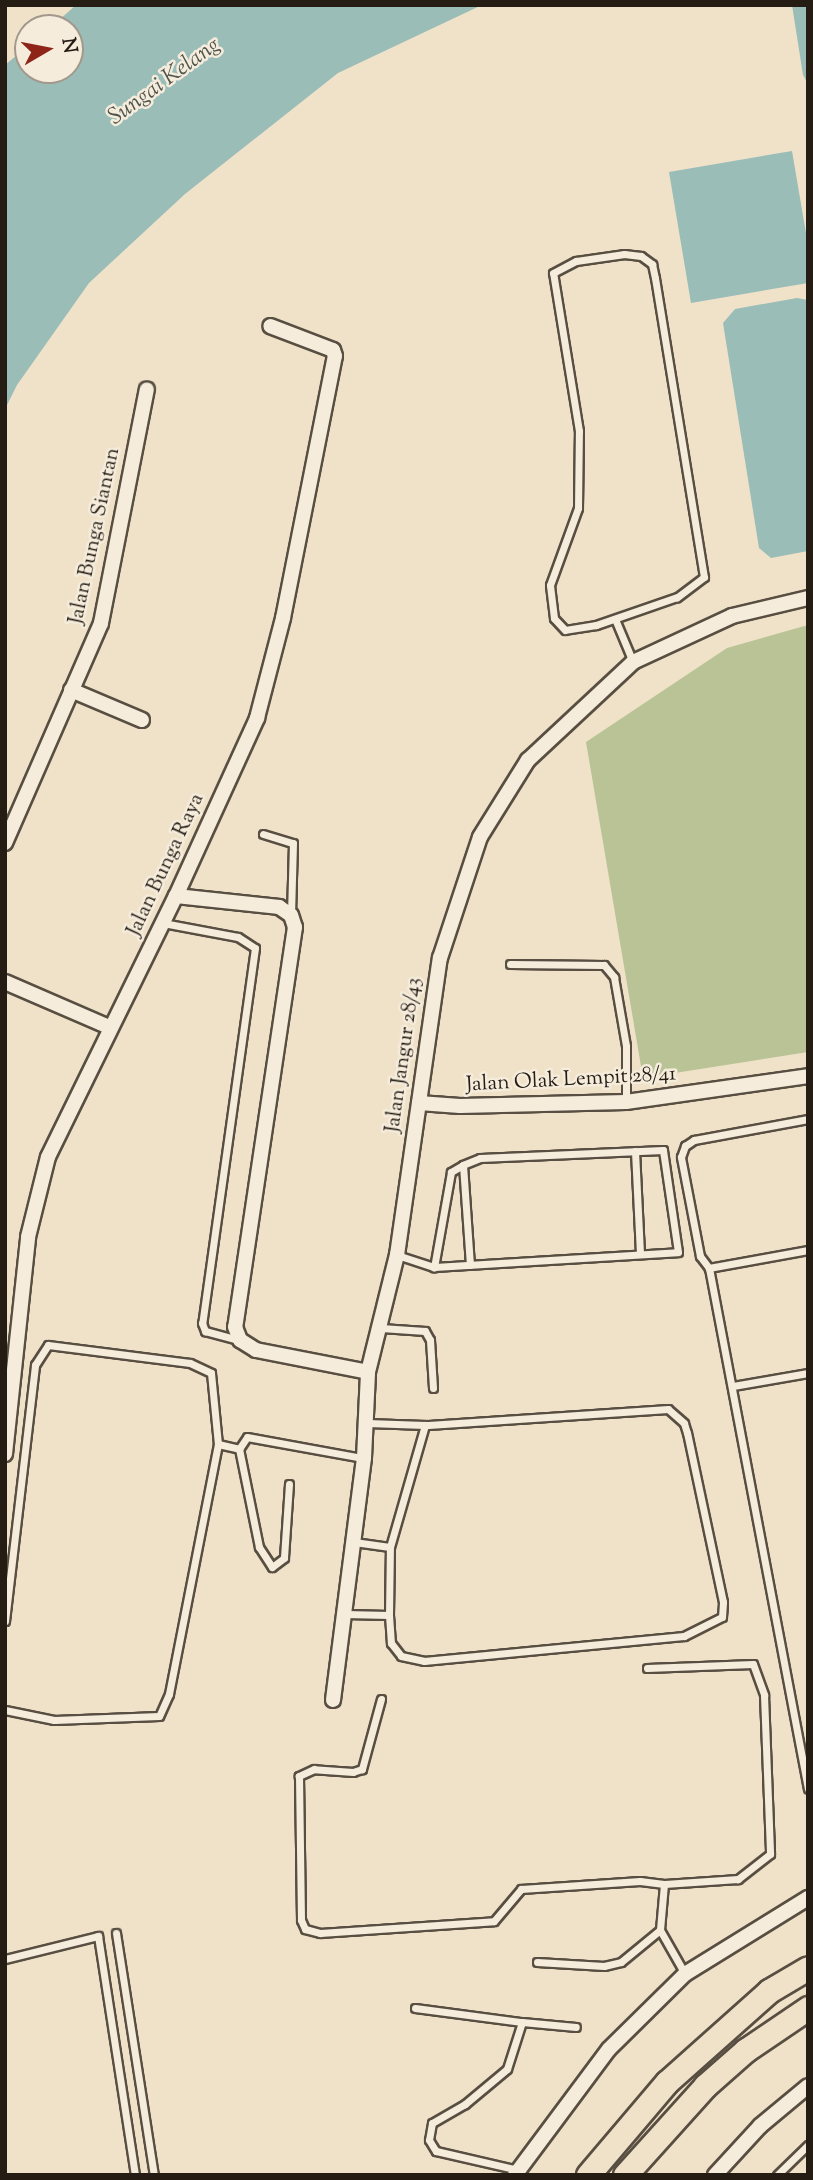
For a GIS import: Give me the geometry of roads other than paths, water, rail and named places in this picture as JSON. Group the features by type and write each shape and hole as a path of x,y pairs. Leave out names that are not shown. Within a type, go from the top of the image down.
{"main road":[{"path":"588,2175 667,2082 769,1991 808,1968"},
{"path":"625,2175 705,2086 746,2050 808,2008"}],"street":[{"name":"Jalan Bunga Raya","path":"5,1454 35,1210 48,1157 109,1027 163,923 257,718 283,618 335,356 333,350 270,326"},
{"name":"Jalan Bunga Siantan","path":"5,843 100,623 147,389"},
{"name":"Jalan Jangur 28/43","path":"333,1700 364,1458 368,1372 397,1255 440,958 480,838 528,760 633,662 732,616 808,598"},
{"path":"72,690 142,720"},
{"path":"176,895 279,907 292,915 294,940 235,1309 240,1340 256,1350 368,1372"},
{"path":"5,982 109,1027"},
{"name":"Jalan Olak Lempit 28/41","path":"419,1103 460,1106 626,1102 808,1076"},
{"path":"517,2172 609,2049 685,1974 808,1898"},
{"path":"715,2175 760,2126 808,2086"}],"lane":[{"path":"624,254 641,256 652,264 704,577 677,597 615,619 565,629 554,618 549,602 550,586 578,508 579,469 579,431 553,284 559,267 624,254"},
{"path":"615,619 633,662"},
{"path":"262,834 293,844 292,915"},
{"path":"163,923 238,937 255,947 202,1323 205,1331 240,1340"},
{"path":"510,964 604,965 614,977 626,1046 626,1102"},
{"path":"808,1119 694,1140 685,1146 681,1157 698,1244 709,1268 733,1387 808,1789"},
{"path":"397,1255 434,1267 678,1252 663,1150 480,1158 463,1165 451,1172 434,1267"},
{"path":"635,1151 640,1254"},
{"path":"463,1165 470,1265"},
{"path":"709,1268 808,1250"},
{"path":"381,1328 425,1331 430,1340 433,1388"},
{"path":"5,1620 36,1364 48,1346 190,1363 211,1373 218,1444 169,1694 159,1716 54,1720 5,1710"},
{"path":"733,1387 808,1373"},
{"path":"367,1423 425,1425 668,1409 684,1423 688,1433 723,1602 722,1617 684,1636 424,1661 401,1656 391,1643 390,1547 425,1425"},
{"path":"289,1484 284,1558 272,1567 259,1547 239,1449 247,1437 364,1458"},
{"path":"218,1444 239,1449"},
{"path":"354,1542 390,1547"},
{"path":"345,1614 389,1615"},
{"path":"381,1699 362,1769 353,1772 314,1769 299,1776 300,1907 305,1929 320,1933 494,1922 521,1889 640,1881 664,1884 738,1879 770,1854 764,1695 753,1664 647,1668"},
{"path":"664,1884 660,1930 685,1974"},
{"path":"537,1962 604,1966 621,1962 660,1930"},
{"path":"116,1933 154,2175"},
{"path":"5,1958 98,1936 135,2175"},
{"path":"415,2008 576,2027"},
{"path":"517,2172 436,2151 429,2140 432,2123 465,2104 507,2069 522,2022"},
{"path":"116,2054 134,2052"},
{"path":"777,2175 808,2145"}],"water":[{"name":"Sungai Kelang","path":"76,5 482,5 338,73 185,194 89,283 17,385 5,409 5,65 14,58 14,84 84,84 84,14 66,14"},
{"path":"792,5 808,5 808,84 803,75"},
{"path":"792,151 808,245 808,283 691,303 669,172"},
{"path":"797,298 808,300 808,551 771,558 759,548 723,323 735,309"}]}
